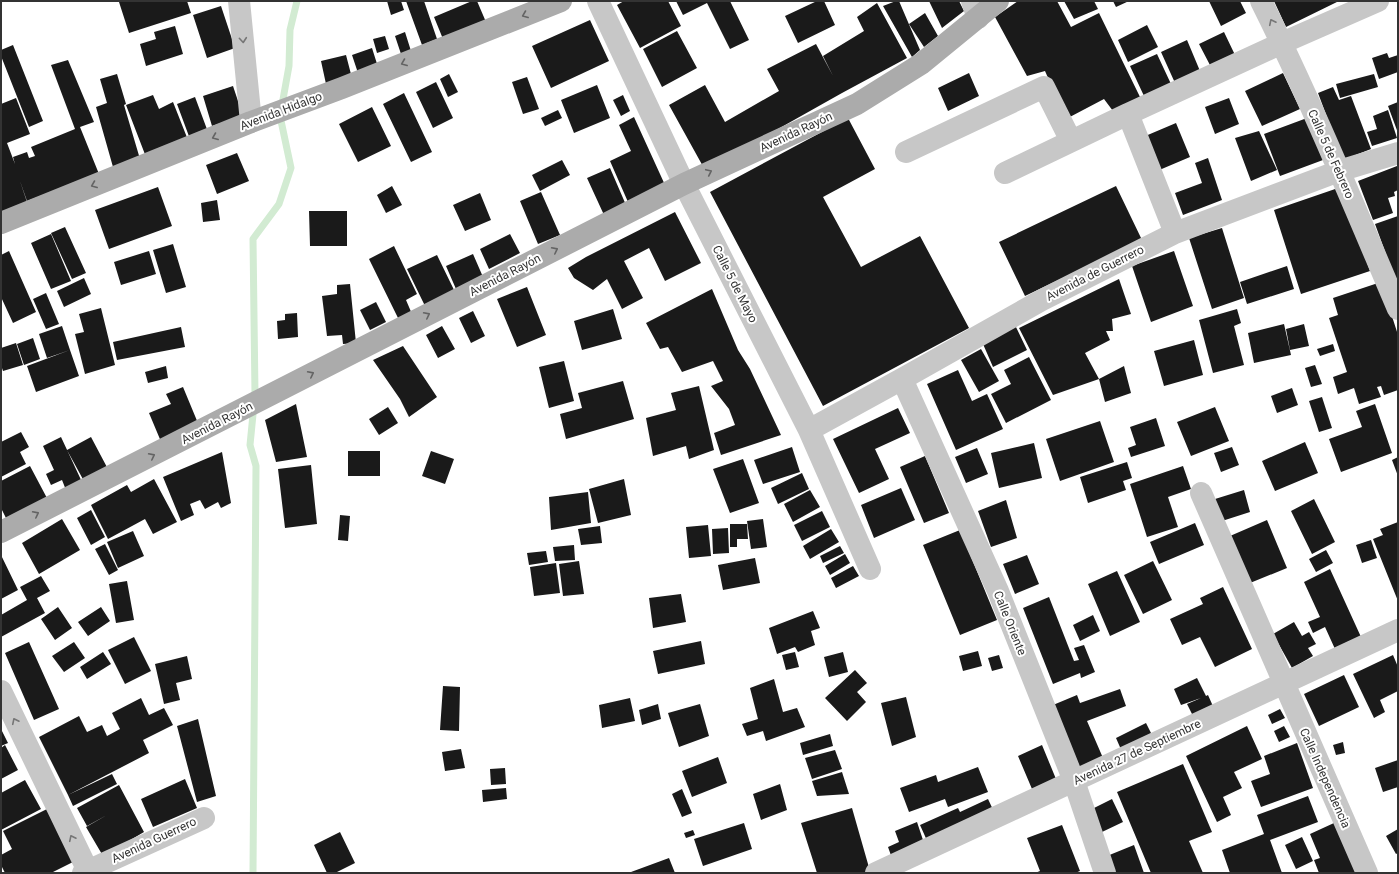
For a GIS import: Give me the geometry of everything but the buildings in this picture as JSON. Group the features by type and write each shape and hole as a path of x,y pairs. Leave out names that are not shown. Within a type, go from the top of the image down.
{"main road":[{"name":"Avenida Hidalgo","path":"1,223 255,121 561,1"},
{"name":"Avenida Rayón","path":"1,532 684,184 857,104 921,64 975,9 998,1"}],"street":[{"path":"239,1 255,121"},
{"name":"Calle 5 de Mayo","path":"598,1 684,184 809,430 870,568"},
{"name":"Calle 5 de Febrero","path":"1261,1 1282,43 1339,171 1398,309"},
{"path":"1005,173 1128,114 1282,43 1378,1"},
{"path":"906,152 1044,87 1071,141"},
{"path":"1128,114 1175,233"},
{"name":"Avenida de Guerrero","path":"809,430 1042,300 1175,233 1339,171 1398,154"},
{"name":"Calle Oriente","path":"902,379 998,591 1074,781 1105,873"},
{"name":"Calle Independencia","path":"1201,493 1367,873"},
{"name":"Avenida 27 de Septiembre","path":"876,873 1398,630"},
{"path":"1,691 86,872"},
{"name":"Avenida Guerrero","path":"86,872 204,818"}],"waterway":[{"path":"253,873 256,466 250,445 255,394 253,239 279,204 291,168 280,116 289,66 290,30 297,1"}]}
